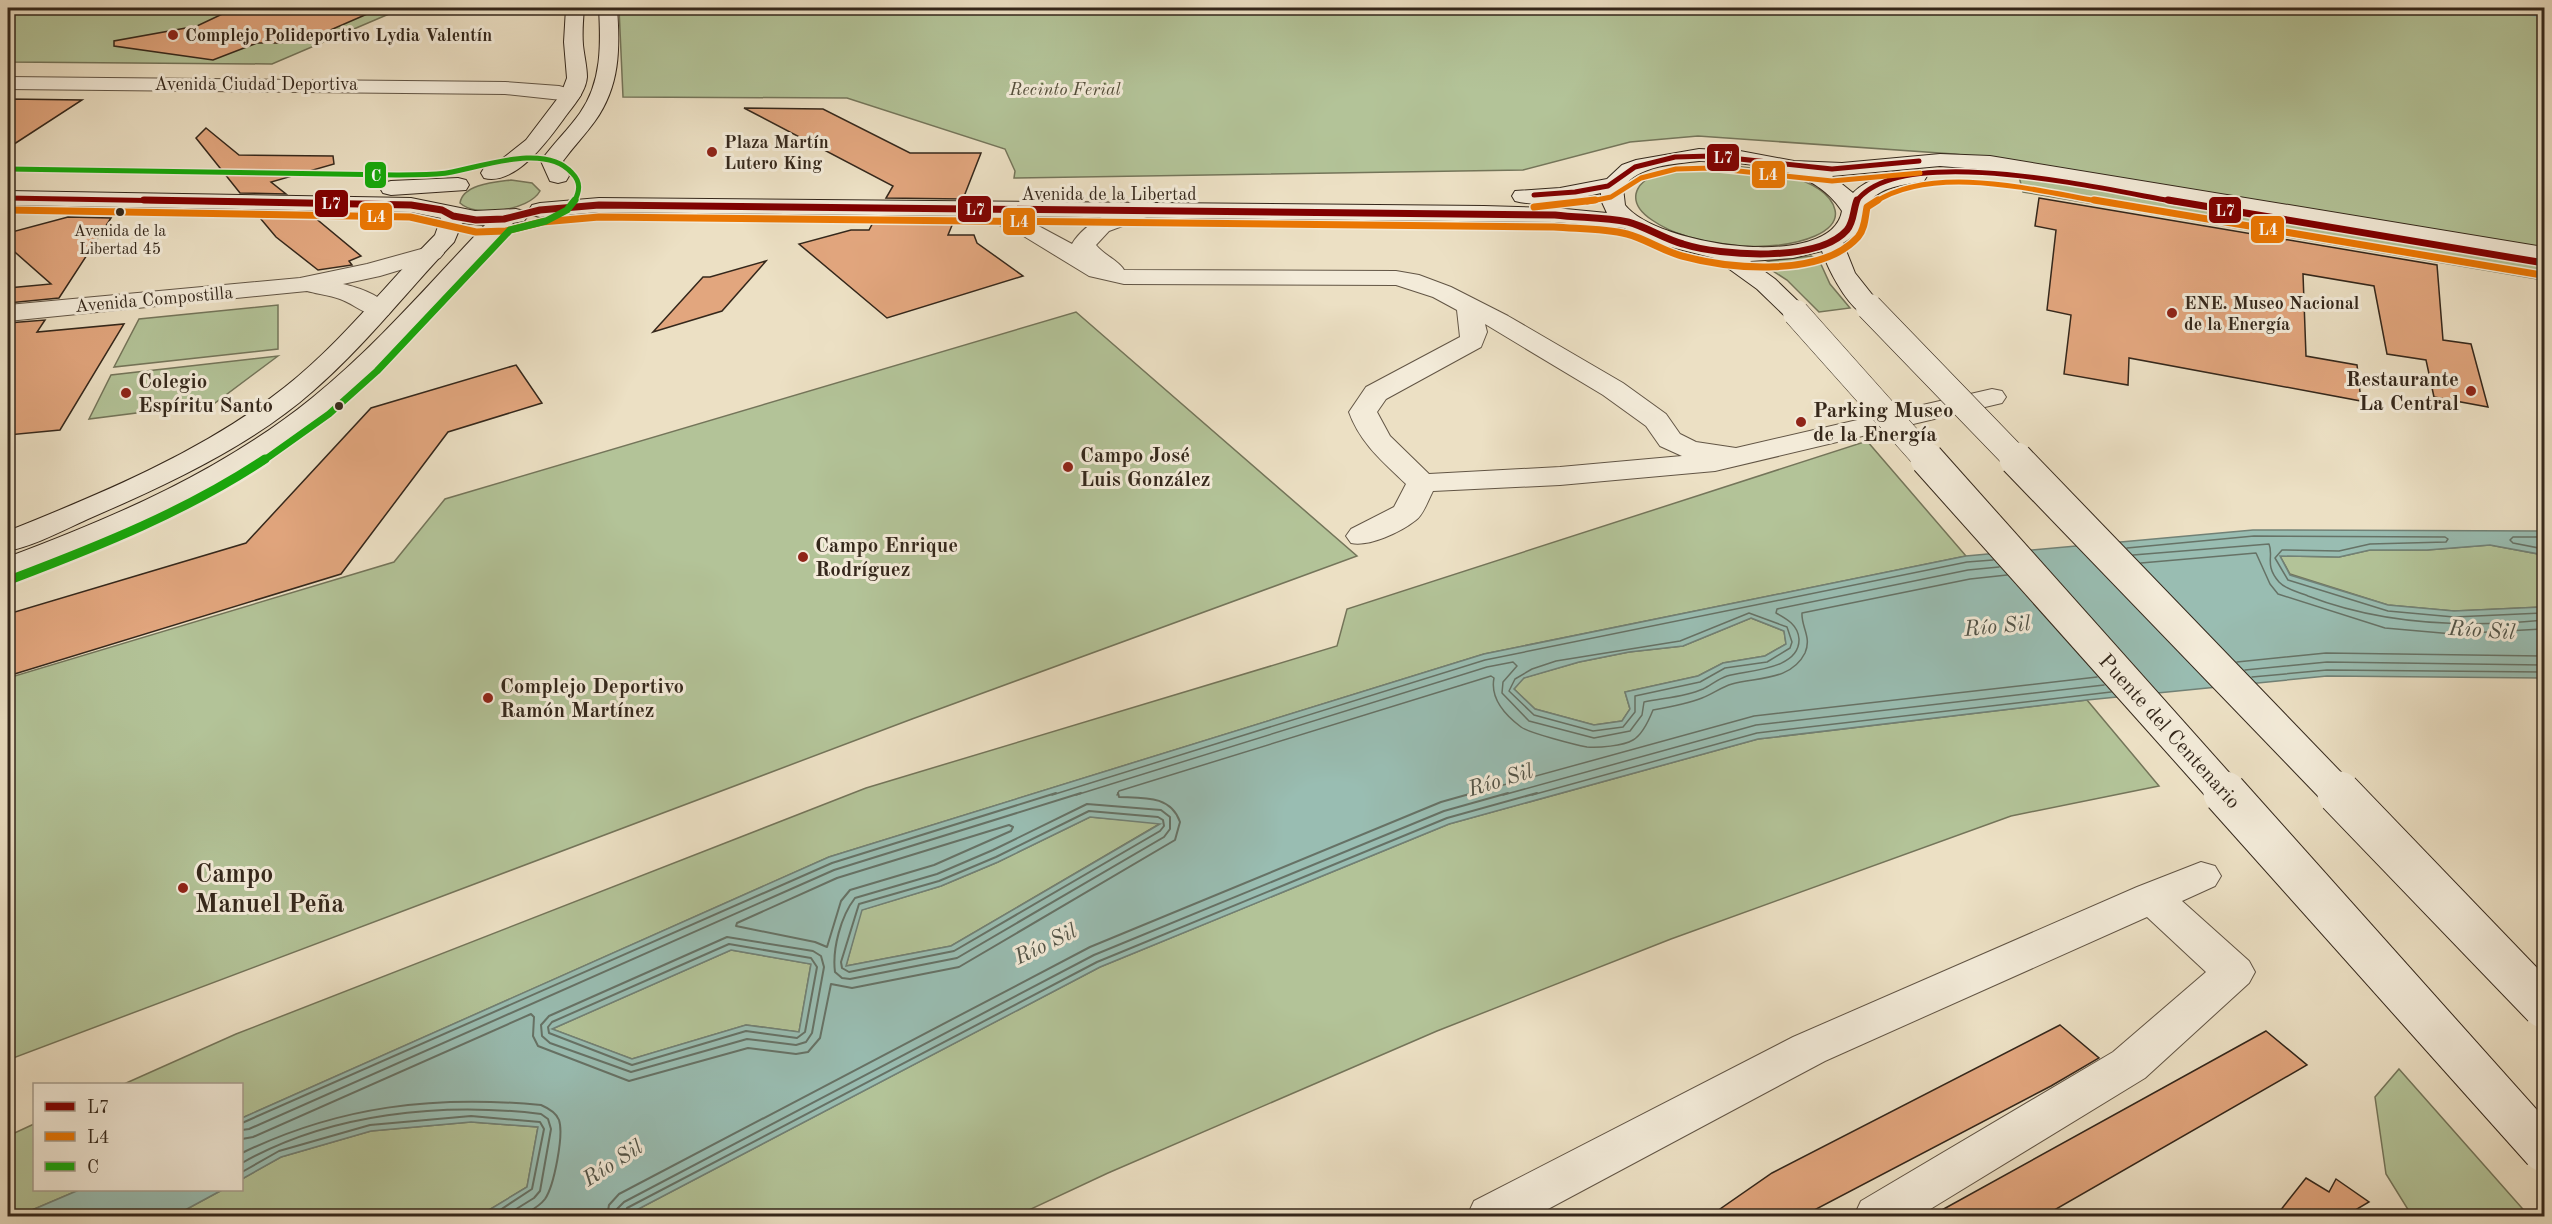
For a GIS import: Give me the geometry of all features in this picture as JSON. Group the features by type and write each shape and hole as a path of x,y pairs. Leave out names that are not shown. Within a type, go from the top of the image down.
{"street":[{"path":"8,181 387,188 458,184 492,173 510,164 534,145 571,95 577,78 573,42 575,8"},
{"path":"8,198 411,205 476,220 504,219 540,210 562,198 567,191 552,161 587,117 604,90 609,75 608,8"},
{"name":"Avenida Ciudad Deportiva","path":"505,88 555,80 576,71"},
{"name":"Avenida Ciudad Deportiva","path":"8,83 505,88 571,95"},
{"path":"1854,211 1850,202 1835,187 1808,173 1738,157 1674,157 1634,168 1622,175 1614,184 1611,194 1613,204 1631,222 1671,241 1721,252 1786,252 1830,241 1846,231 1853,220 1854,211 1861,196 1879,186 1911,176 1949,171 1997,172 2544,254"},
{"path":"1789,167 1842,170 1941,160 1990,163 2544,263"},
{"name":"Avenida de la Libertad","path":"492,173 529,170 563,180 636,189 1482,197 1560,195 1614,184"},
{"path":"8,542 175,468 262,417 303,386 379,310 446,237 448,213 440,202 445,193 458,184"},
{"name":"Avenida de la Libertad","path":"540,210 599,205 977,208 1532,215 1631,222"},
{"path":"977,208 1008,217 1033,230 1098,271 1139,277 1396,278 1421,284 1469,306 1526,337 1613,389 1656,420 1670,440 1688,449 1735,457"},
{"path":"1139,277 1098,261 1088,254 1084,245 1087,236 1095,230 1144,210"},
{"path":"8,568 96,535 185,493 250,456 322,405 408,322 504,219"},
{"path":"1830,241 1843,275 1869,307 2544,1006"},
{"name":"Puente del Centenario","path":"1721,252 1766,284 1796,313 2544,1150"},
{"name":"Avenida Compostilla","path":"8,313 300,285 370,272 432,253"},
{"name":"Avenida Compostilla","path":"300,285 338,288 363,298 379,310"},
{"path":"1469,306 1472,341 1376,393 1363,412 1367,428 1383,447 1422,483 1560,476 1715,462 1992,397"},
{"path":"1473,337 1503,335 1526,337"},
{"path":"1608,471 1646,454 1659,443 1663,431"},
{"path":"1362,536 1406,513 1422,483"},
{"path":"1491,1216 1809,1049 2200,876"},
{"path":"1878,1216 2128,1065 2234,972 2151,897"}],"green space":[{"name":"Complejo Polideportivo Lydia Valentín","path":"8,8 403,8 272,64 8,62"},
{"name":"Recinto Ferial","path":"619,8 2517,8 2544,15 2544,280 2023,192 2015,161 1954,154 1698,136 1630,142 1523,170 1014,178 1015,171 1005,149 847,98 623,97"},
{"path":"1712,165 1762,170 1800,180 1817,188 1829,198 1835,210 1835,219 1823,232 1815,236 1797,242 1755,246 1709,242 1687,237 1668,229 1642,212 1636,194 1647,179 1668,170"},
{"path":"511,180 532,183 540,191 525,203 502,210 478,210 460,203 462,197 474,188"},
{"path":"1811,256 1819,260 1830,284 1850,308 1819,312 1787,280 1762,264"},
{"path":"278,305 278,349 114,367 139,319"},
{"name":"Complejo Deportivo Ramón Martínez","path":"1076,312 1357,556 912,719 8,1060 8,678 394,562 445,499"},
{"path":"278,356 215,403 89,419 111,375"},
{"path":"1867,441 1966,556 1484,654 829,857 243,1118 243,1083 126,1083 236,1034 866,788 1337,646 1347,609"},
{"path":"2490,545 2544,555 2544,607 2454,611 2388,605 2290,574 2280,556 2339,557 2370,550 2427,550"},
{"path":"1751,618 1784,631 1786,644 1765,656 1723,663 1698,676 1625,692 1630,709 1622,721 1594,725 1535,709 1514,689 1523,678 1579,662 1629,652 1683,646"},
{"path":"2087,700 2159,786 2011,816 1671,939 1437,1031 1108,1173 1016,1216 625,1216 1100,967 1449,824 1758,739"},
{"path":"1090,817 1161,823 951,946 846,966 861,910 941,886 998,862"},
{"path":"731,950 811,964 799,1032 746,1025 632,1059 552,1029"},
{"path":"2399,1069 2529,1216 2412,1216 2386,1174 2375,1097"},
{"path":"471,1122 538,1127 527,1187 479,1216 174,1216 220,1191 243,1191 243,1178 281,1157 371,1131"},
{"path":"33,1124 33,1191 77,1191 18,1216 8,1216 8,1136"}],"water":[{"name":"Río Sil","path":"2253,530 2544,531 2544,555 2490,545 2427,550 2370,550 2339,557 2280,556 2290,575 2388,605 2454,611 2544,607 2544,678 2327,676 2087,700 1758,739 1449,824 1100,967 625,1216 479,1216 527,1187 538,1127 471,1122 371,1131 281,1157 243,1178 243,1118 829,857 1484,654 1966,556","holes":["1751,618 1784,631 1786,644 1765,656 1723,663 1698,676 1625,692 1630,709 1622,721 1594,725 1535,709 1514,689 1524,678 1579,662 1629,652 1683,646","1090,817 1160,824 951,946 846,966 862,910 941,886 998,862","731,950 811,964 799,1032 746,1025 632,1059 552,1029"]},
{"path":"77,1191 220,1191 174,1216 18,1216"}],"building":[{"path":"235,8 381,8 303,42 289,40 282,43 257,43 213,60 114,46 114,41 197,26"},
{"path":"8,99 82,100 8,148"},
{"path":"744,108 823,109 910,153 981,153 963,199 886,198 893,186"},
{"path":"206,128 239,155 333,156 334,164 271,182 286,194 240,193 196,138"},
{"path":"2039,198 2437,265 2443,340 2471,344 2488,407 2434,397 2426,360 2387,354 2374,286 2303,274 2306,356 2357,365 2361,401 2129,358 2128,385 2064,374 2071,315 2047,310 2056,230 2035,226"},
{"path":"255,212 308,212 361,256 349,261 352,265 318,270 276,237"},
{"path":"68,217 111,218 59,298 8,303 8,288 51,284 8,246 8,233"},
{"path":"876,217 955,218 948,235 974,235 977,243 1023,276 887,318 799,244 851,230 869,230"},
{"path":"766,261 722,311 653,332 703,277"},
{"path":"45,320 37,332 124,324 60,430 8,435 8,323"},
{"path":"516,365 542,403 448,432 341,574 8,676 8,614 246,543 371,408"},
{"path":"2060,1025 2099,1058 2051,1086 1803,1216 1710,1216 1772,1173"},
{"path":"2266,1031 2307,1065 2044,1216 1931,1216"},
{"path":"2306,1178 2329,1192 2336,1179 2369,1202 2357,1209 2370,1216 2276,1216"}],"waterway":[{"path":"2525,8 2544,13"}],"transit line":[{"name":"L7","path":"1534,195 1575,192 1608,186 1635,167 1675,157 1712,156 1832,169 1919,161"},
{"name":"C","path":"8,169 396,175 450,173 484,163 526,158 554,161 568,168 577,178 579,189 575,200 567,210 546,221 510,230 377,371 329,414 293,441 216,489 177,509 95,546 12,579"},
{"name":"L4","path":"1534,207 1577,204 1611,197 1641,178 1676,169 1711,168 1832,181 1920,173"},
{"name":"L7","path":"8,198 411,205 442,210 453,216 476,220 504,219 540,210 599,205 1555,215 1627,222 1669,240 1704,250 1758,255 1812,248 1842,236 1850,227 1858,199 1870,189 1885,182 1903,177 1944,172 1997,172 2544,263"},
{"name":"L4","path":"8,210 410,217 476,232 506,231 542,222 599,217 1554,227 1627,234 1675,254 1723,264 1774,266 1823,259 1843,250 1860,234 1867,207 1897,191 1946,183 1996,184 2542,275"}],"place":[{"name":"Complejo Polideportivo Lydia Valentín","path":"173,35"},
{"name":"Plaza Martín Lutero King","path":"712,152"},
{"name":"Avenida de la Libertad 45","path":"120,212"},
{"name":"ENE. Museo Nacional de la Energía","path":"2172,313"},
{"name":"Restaurante La Central","path":"2471,391"},
{"name":"Colegio Espíritu Santo","path":"126,393"},
{"name":"Parking Museo de la Energía","path":"1801,422"},
{"name":"Campo José Luis González","path":"1068,467"},
{"name":"Campo Enrique Rodríguez","path":"803,557"},
{"name":"Complejo Deportivo Ramón Martínez","path":"488,698"},
{"name":"Campo Manuel Peña","path":"183,888"}]}
